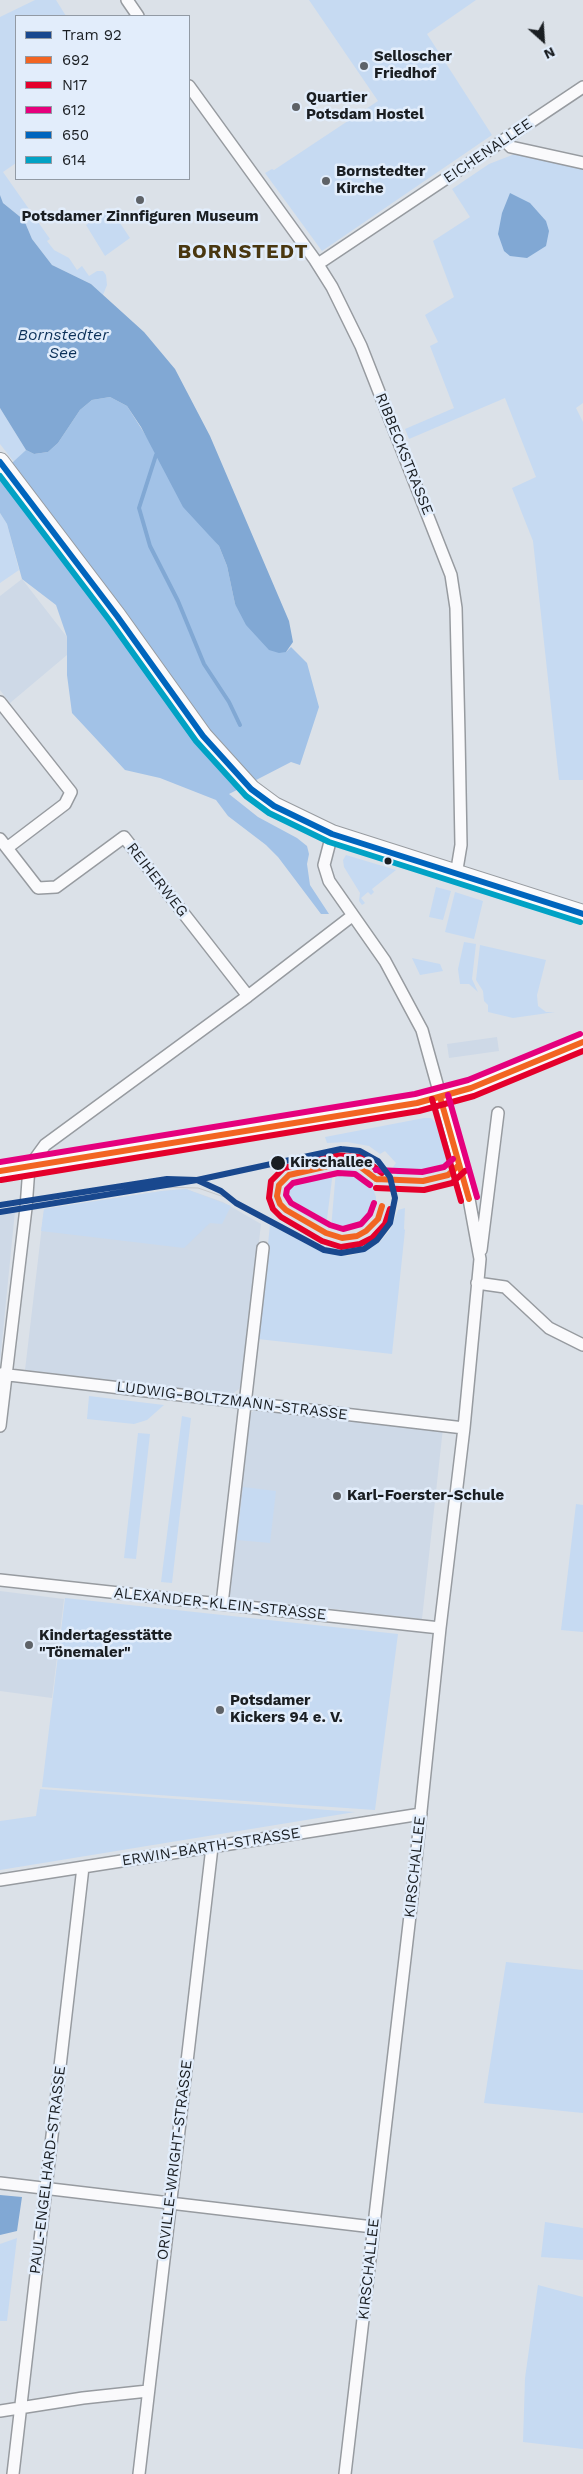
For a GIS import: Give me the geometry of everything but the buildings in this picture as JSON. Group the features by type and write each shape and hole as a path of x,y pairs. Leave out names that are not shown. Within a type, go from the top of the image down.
{"main road":[{"path":"0,462 42,515 219,756 243,782 274,806 332,834 583,914"}],"street":[{"path":"126,0 137,15"},
{"name":"RIBBECKSTRASSE","path":"190,87 318,264 361,346 454,586 461,844 456,875"},
{"name":"EICHENALLEE","path":"318,264 583,88"},
{"path":"504,140 511,147 583,163"},
{"name":"REIHERWEG","path":"0,702 71,792 65,804 4,843 38,888 56,887 124,837 248,996"},
{"name":"KIRSCHALLEE","path":"332,834 324,865 325,873 352,916 385,961 412,1008 422,1030 469,1200 480,1259"},
{"path":"0,1426 3,1374 26,1208 28,1167 45,1145 248,996 352,916"},
{"path":"0,1171 327,1119 440,1097 471,1088 583,1042"},
{"name":"KIRSCHALLEE","path":"345,2474 464,1428 477,1283 498,1113"},
{"path":"222,1604 263,1248"},
{"path":"477,1283 505,1287 549,1328 583,1345"},
{"name":"LUDWIG-BOLTZMANN-STRASSE","path":"3,1374 464,1428"},
{"name":"ALEXANDER-KLEIN-STRASSE","path":"0,1580 440,1628"},
{"name":"ERWIN-BARTH-STRASSE","path":"0,1880 421,1814"},
{"name":"ORVILLE-WRIGHT-STRASSE","path":"139,2474 212,1847"},
{"name":"PAUL-ENGELHARD-STRASSE","path":"13,2474 83,1867"},
{"path":"0,2183 373,2226"},
{"path":"0,2411 83,2398 148,2391"}],"shaded area":[{"path":"35,0 56,0 65,15 15,15 15,164 3,172 50,239 47,241 54,250 69,258 77,270 82,266 89,276 97,271 103,271 106,275 107,285 103,295 91,284 52,265 32,239 24,220 3,203 0,195 0,17"},
{"path":"309,0 476,0 427,34 492,135 322,251 265,173 272,169 274,170 378,101"},
{"path":"520,152 583,167 583,403 576,408 583,422 583,780 559,780 533,541 512,488 536,477 505,398 409,439 405,429 454,408 430,346 438,342 425,315 454,297 433,241 470,217 452,189 489,164"},
{"path":"110,208 130,238 105,256 86,225"},
{"path":"110,397 127,406 206,530 219,546 227,566 235,604 286,652 291,647 307,663 319,707 300,765 291,762 229,794 258,817 297,838 307,846 310,885 329,914 321,914 278,857 266,845 228,816 216,800 160,778 125,770 72,713 67,675 67,637 56,605 22,579 7,524 0,513 0,474 26,450 34,454 48,452 58,443 80,410 92,400"},
{"path":"0,408 26,450 14,462 0,444"},
{"path":"0,513 7,524 19,570 0,583"},
{"path":"22,579 67,637 67,655 10,703 0,690 0,596"},
{"path":"346,855 396,870 372,889 374,892 371,895 368,892 361,898 365,903 362,905 359,901 360,893 344,867 343,860"},
{"path":"436,887 451,891 443,920 429,917"},
{"path":"455,892 483,901 474,939 445,932"},
{"path":"464,942 476,944 472,979 478,992 469,984 460,984 458,969"},
{"path":"480,945 546,960 537,995 538,1006 546,1012 555,1012 513,1018 488,1012 488,1005 484,1001 483,991 476,980"},
{"path":"412,958 440,964 443,971 420,975"},
{"path":"497,1037 499,1051 449,1058 447,1044"},
{"path":"431,1118 440,1127 446,1150 447,1168 431,1174 397,1175 393,1167 396,1163 385,1151 380,1154 369,1146 347,1142 327,1143 325,1137"},
{"path":"350,1169 361,1173 371,1183 376,1197 376,1205 372,1216 363,1227 343,1232 331,1229 336,1170"},
{"path":"333,1171 326,1227 291,1207 287,1199 287,1192 295,1180"},
{"path":"186,1189 223,1202 261,1224 243,1382 239,1389 232,1394 25,1370 44,1209"},
{"path":"186,1189 231,1206 222,1224 210,1223 184,1248 41,1231 44,1209"},
{"path":"405,1208 405,1230 392,1354 258,1339 270,1225 324,1253 349,1256 365,1251 380,1242 390,1230 398,1210"},
{"path":"15,1211 0,1362 0,1214"},
{"path":"89,1396 164,1405 147,1420 134,1424 87,1419"},
{"name":"Karl-Foerster-Schule","path":"258,1408 443,1428 422,1619 228,1597 249,1414"},
{"path":"182,1416 191,1418 172,1583 161,1582"},
{"path":"138,1433 150,1434 136,1559 124,1558"},
{"path":"243,1487 276,1491 270,1543 237,1540"},
{"path":"576,1504 583,1505 583,1632 561,1630"},
{"name":"Kindertagesstätte \"Tönemaler\"","path":"0,1591 64,1599 52,1698 0,1691"},
{"name":"Potsdamer Kickers 94 e. V.","path":"65,1598 398,1634 375,1810 42,1787"},
{"path":"40,1789 355,1812 0,1870 0,1821 36,1816"},
{"path":"506,1962 583,1970 583,2113 484,2103"},
{"path":"545,2222 583,2228 583,2260 541,2257"},
{"path":"17,2238 7,2321 0,2321 0,2244"},
{"path":"538,2285 583,2297 583,2449 523,2442 525,2378"}],"water":[{"path":"510,193 530,203 546,221 549,231 546,246 527,258 510,256 504,251 498,234 502,213"},
{"name":"Bornstedter See","path":"0,195 3,203 24,220 32,239 52,265 91,284 144,332 175,369 210,436 289,621 293,642 286,652 279,653 269,650 246,625 235,604 227,566 219,546 183,507 141,427 127,406 110,397 92,400 80,410 58,443 48,452 34,454 26,450 0,408"},
{"path":"0,2195 22,2197 17,2231 0,2235"}],"waterway":[{"path":"156,455 139,508 150,546 178,601 204,664 229,702 240,725"}],"tram line":[{"name":"92","path":"341,1149 360,1151 378,1161 390,1177 395,1198 390,1223 377,1240 364,1249 341,1253 324,1250 236,1203 221,1191 197,1180 341,1149"},
{"name":"92","path":"0,1205 167,1179 197,1180"},
{"name":"92","path":"0,1212 197,1180"},
{"path":"155,1187 198,1188 233,1200"},
{"path":"45,1198 71,1201"}],"transit line":[{"name":"650","path":"0,462 117,616 203,736 251,789 274,806 332,834 583,914"},
{"name":"614","path":"0,476 110,621 196,741 246,796 269,813 329,842 580,922"},
{"name":"612","path":"0,1162 415,1094 468,1080 580,1034"},
{"name":"692","path":"0,1171 417,1103 471,1088 583,1042"},
{"name":"N17","path":"1,1180 419,1111 474,1096 583,1051"},
{"name":"612","path":"448,1095 477,1197"},
{"name":"692","path":"440,1097 469,1199"},
{"name":"N17","path":"432,1099 461,1201"},
{"name":"N17","path":"382,1173 361,1157 335,1155 284,1168 271,1181 269,1198 273,1209 281,1217 322,1241 341,1247 360,1244 372,1238 385,1224 390,1209"},
{"name":"612","path":"376,1170 422,1172 444,1167 453,1159"},
{"name":"692","path":"376,1179 358,1165 337,1164 289,1175 279,1185 277,1196 280,1204 286,1210 326,1233 342,1238 357,1236 366,1231 378,1219 382,1206"},
{"name":"692","path":"376,1179 423,1181 448,1175 459,1165"},
{"name":"N17","path":"376,1188 424,1190 452,1183 465,1171"},
{"name":"612","path":"370,1185 355,1174 338,1173 293,1183 287,1189 286,1195 291,1203 330,1225 343,1229 361,1224 370,1214 374,1203"}],"place":[{"name":"Selloscher Friedhof","path":"364,66"},
{"name":"Quartier Potsdam Hostel","path":"296,107"},
{"name":"Bornstedter Kirche","path":"326,181"},
{"name":"Potsdamer Zinnfiguren Museum","path":"140,200"},
{"name":"Kirschallee","path":"278,1163"},
{"name":"Karl-Foerster-Schule","path":"337,1496"},
{"name":"Kindertagesstätte \"Tönemaler\"","path":"29,1645"},
{"name":"Potsdamer Kickers 94 e. V.","path":"220,1710"}],"district":[{"name":"BORNSTEDT","path":"243,252"}]}
